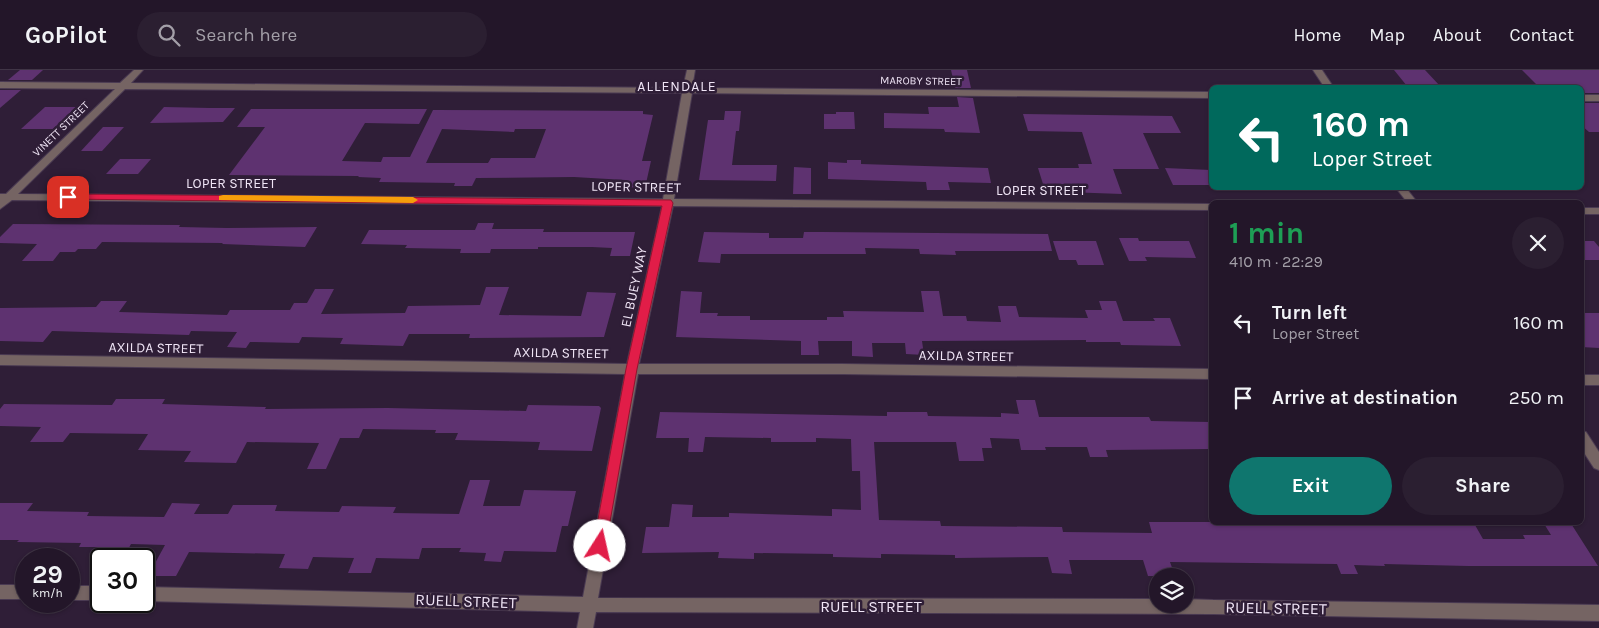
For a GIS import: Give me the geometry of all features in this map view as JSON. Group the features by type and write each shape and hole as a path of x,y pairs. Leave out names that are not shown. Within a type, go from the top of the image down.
{"street":[{"name":"VINETT STREET","path":"0,206 4,197 138,70"},
{"name":"EL BUEY WAY","path":"585,628 632,369 668,203 691,70"},
{"path":"1317,70 1328,85"},
{"name":"MAROBY STREET","path":"0,85 402,90 687,89 1209,95"},
{"path":"1584,98 1599,98"},
{"path":"1403,190 1410,200"},
{"name":"LOPER STREET","path":"4,197 1209,207"},
{"path":"1584,210 1599,211"},
{"name":"AXILDA STREET","path":"0,360 632,369 843,369 1209,374"},
{"path":"1584,380 1599,380"},
{"path":"1584,441 1599,464"},
{"path":"0,592 15,592"},
{"name":"RUELL STREET","path":"155,594 589,605 1203,607 1599,613"}],"building":[{"path":"20,70 43,70 32,80 8,80"},
{"path":"951,70 967,70 971,88 955,88"},
{"path":"1394,70 1425,70 1439,85 1406,85"},
{"path":"1522,70 1599,70 1599,93 1584,93 1584,85 1537,85"},
{"path":"0,90 21,90 0,108"},
{"path":"957,97 973,98 980,133 945,132 944,129 884,128 884,113 929,114 928,107 959,107"},
{"path":"1584,103 1599,103 1599,132 1589,132 1584,128"},
{"path":"45,107 76,107 53,129 21,129"},
{"path":"164,107 235,108 223,122 150,123"},
{"path":"251,109 427,109 419,124 365,123 342,161 381,162 383,157 410,157 433,110 643,111 643,114 653,115 642,161 651,161 645,188 623,187 625,180 574,177 476,178 472,186 454,186 455,183 379,182 381,178 359,176 229,175 265,127 237,127","holes":["442,129 514,132 515,129 546,129 535,158 491,158 488,163 426,163"]},
{"path":"725,111 741,111 739,131 736,131 732,165 777,165 776,181 699,180 708,120 724,120"},
{"path":"836,112 854,112 855,129 824,129 824,114 836,114"},
{"path":"1023,114 1172,116 1181,133 1143,133 1159,169 1113,169 1122,194 1066,192 1063,184 1043,184 1038,168 1079,168 1078,164 1092,164 1082,132 1028,131"},
{"path":"103,127 124,127 102,151 81,151"},
{"path":"120,159 151,159 138,174 106,174"},
{"path":"847,160 861,160 861,164 988,168 991,183 948,182 950,190 927,190 926,182 828,179 828,162 847,163"},
{"path":"794,167 811,168 811,194 793,194"},
{"path":"1165,168 1209,170 1209,185 1173,185"},
{"path":"478,223 494,223 492,229 544,229 543,232 635,232 630,256 610,256 612,248 592,247 491,249 490,253 460,253 461,249 405,248 407,245 361,244 369,230 475,230"},
{"path":"13,224 180,225 179,227 227,228 317,227 305,247 223,243 102,242 96,249 60,252 53,261 22,261 37,244 0,243 0,237"},
{"path":"704,232 769,233 769,238 803,238 804,232 1048,234 1052,251 955,251 956,255 920,254 919,249 865,248 866,254 721,254 720,263 698,262"},
{"path":"1119,238 1138,238 1139,241 1189,241 1196,258 1145,257 1147,261 1129,261"},
{"path":"1053,241 1096,241 1104,265 1078,265 1076,260 1059,260"},
{"path":"1584,241 1594,241 1599,247 1599,260 1584,260"},
{"path":"486,287 509,287 499,315 581,316 587,292 616,293 604,337 469,338 470,334 409,334 403,346 340,344 343,338 302,337 299,343 250,342 246,348 227,347 237,332 191,331 189,335 52,331 43,342 0,341 0,308 96,307 101,301 127,301 119,312 227,315 230,310 290,310 294,303 307,303 315,289 334,289 321,314 405,313 408,306 480,305"},
{"path":"681,291 702,292 700,313 718,313 717,316 750,316 750,320 827,320 827,317 844,317 843,311 924,312 921,291 939,291 943,316 966,316 967,321 1001,322 998,306 1016,306 1019,317 1088,318 1085,310 1102,310 1099,301 1116,301 1123,321 1155,321 1153,318 1170,318 1181,346 1121,345 1120,342 1086,342 1086,340 922,341 924,355 906,354 905,343 872,343 873,357 852,356 852,341 818,341 819,355 801,355 801,341 676,337"},
{"path":"1584,313 1599,313 1599,348 1584,347"},
{"path":"116,399 165,399 162,404 266,407 265,409 388,408 526,411 528,405 599,406 601,408 592,451 538,450 540,442 455,440 458,433 435,433 436,430 363,429 359,438 340,438 326,469 307,469 319,443 247,442 236,463 184,462 191,451 138,450 148,434 70,433 63,442 30,442 41,427 0,426 0,409 4,404 112,405"},
{"path":"1016,400 1035,400 1039,417 1149,417 1151,421 1209,422 1209,449 1106,450 1108,457 1090,457 1087,447 1045,447 1046,450 1021,450 1019,439 990,438 992,448 982,448 984,461 959,461 956,442 874,442 879,520 940,521 941,526 1062,527 1063,532 1152,533 1149,522 1209,522 1209,525 1475,525 1483,539 1525,539 1523,535 1551,535 1545,525 1572,525 1598,566 1384,564 1385,566 1354,565 1358,574 1341,574 1337,564 1170,562 1172,568 1149,568 1148,576 1143,560 1069,560 1072,574 1052,573 1048,557 955,558 955,555 881,554 881,558 833,557 833,554 754,553 754,559 718,558 719,552 642,553 646,527 669,527 672,504 693,505 692,517 729,517 729,513 832,516 832,509 861,510 860,471 852,471 851,439 816,438 816,442 771,442 771,438 705,437 703,452 688,452 689,438 656,438 660,412 887,416 887,412 927,412 928,416 1001,417 1001,413 1019,414"},
{"path":"470,480 490,480 483,506 520,506 524,490 576,491 568,526 562,526 556,552 504,551 501,562 484,561 486,553 459,552 461,548 422,548 419,559 376,558 371,573 348,573 354,558 313,557 308,569 279,568 285,554 189,552 176,576 155,576 155,563 165,545 131,544 129,548 105,548 79,547 81,543 0,540 0,503 33,503 27,511 89,512 87,516 164,517 172,503 200,504 194,514 228,514 233,505 277,505 275,511 339,512 342,506 396,507 393,513 459,514"}],"slow traffic":[{"path":"223,198 413,200"}],"district":[{"name":"ALLENDALE","path":"677,86"}],"route":[{"path":"68,197 668,203 632,369 600,546"}]}
